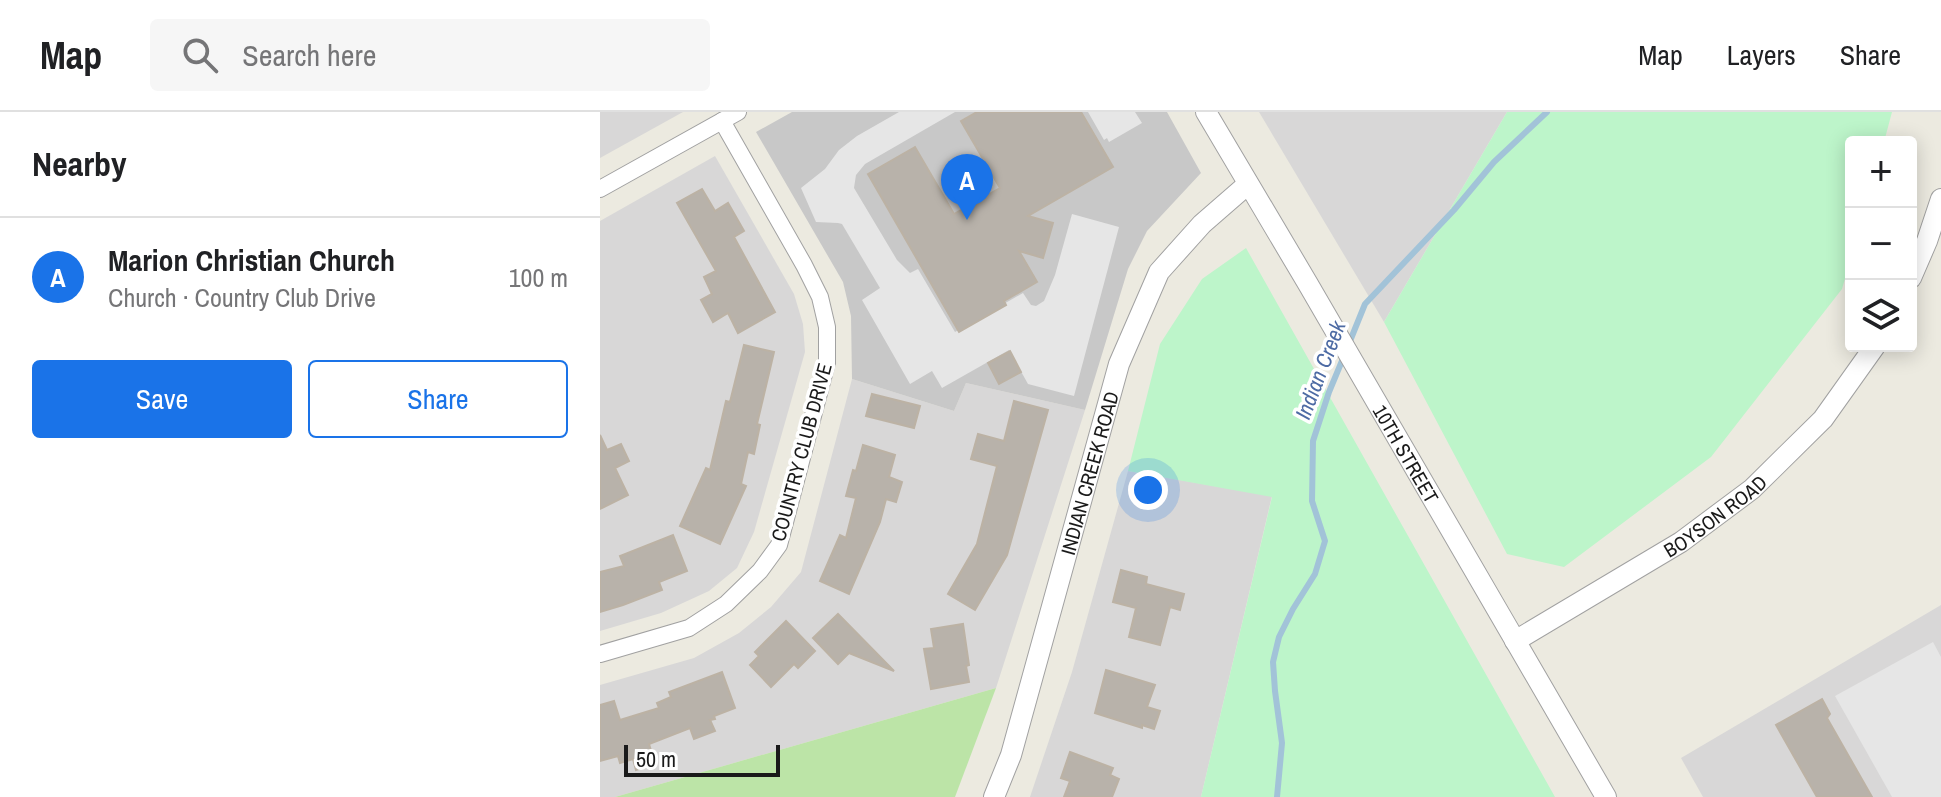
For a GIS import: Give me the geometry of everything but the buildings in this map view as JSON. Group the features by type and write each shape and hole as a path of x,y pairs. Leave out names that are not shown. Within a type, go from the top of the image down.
{"street":[{"path":"600,189 738,112"},
{"name":"10TH STREET","path":"1206,112 1606,797"},
{"name":"COUNTRY CLUB DRIVE","path":"600,654 689,628 726,604 760,571 779,545 827,363 827,327 820,297 722,121"},
{"name":"INDIAN CREEK ROAD","path":"994,797 1013,747 1119,364 1159,272 1202,224 1248,184"},
{"path":"1917,264 1941,200"},
{"name":"BOYSON ROAD","path":"1515,641 1681,542 1752,489 1823,419 1871,352"}],"shaded area":[{"path":"600,112 683,112 600,158"},
{"path":"792,112 1167,112 1201,173 1147,231 1128,269 1085,410 966,383 954,411 852,379 851,316 843,282 756,132"},
{"path":"899,112 955,112 865,164 856,175 854,188 897,260 910,273 918,269 955,332 1023,293 1031,305 1036,306 1044,301 1055,275 1072,214 1119,227 1074,396 1028,384 1009,350 942,388 932,371 910,384 862,300 880,288 842,224 816,222 801,188 825,169 839,150 857,136"},
{"path":"1088,112 1135,112 1142,123 1109,142 1107,138 1104,140"},
{"path":"1259,112 1507,112 1384,322"},
{"path":"715,156 794,294 803,324 805,352 754,532 737,568 709,591 661,613 600,631 600,221"},
{"path":"852,379 954,411 966,383 1085,410 996,688 615,797 600,797 600,685 694,658 739,633 771,607 801,572"},
{"path":"1128,471 1272,496 1201,797 1030,797 1072,672"},
{"path":"1941,605 1941,797 1703,797 1681,758"},
{"path":"1933,642 1941,657 1941,797 1892,797 1835,696"}],"green space":[{"path":"1507,112 1892,112 1886,136 1845,136 1845,279 1842,289 1711,457 1564,567 1507,554 1384,322"},
{"path":"1246,248 1555,797 1201,797 1272,497 1128,471 1160,344 1202,279"},
{"path":"996,688 955,797 615,797"}],"waterway":[{"name":"Indian Creek","path":"1348,346 1365,304 1454,210 1494,162 1547,112"},
{"name":"Indian Creek","path":"1277,797 1282,743 1273,662 1279,637 1315,574 1325,541 1312,501 1313,441 1344,356"}],"place":[{"name":"Marion Christian Church","path":"967,220"}]}
